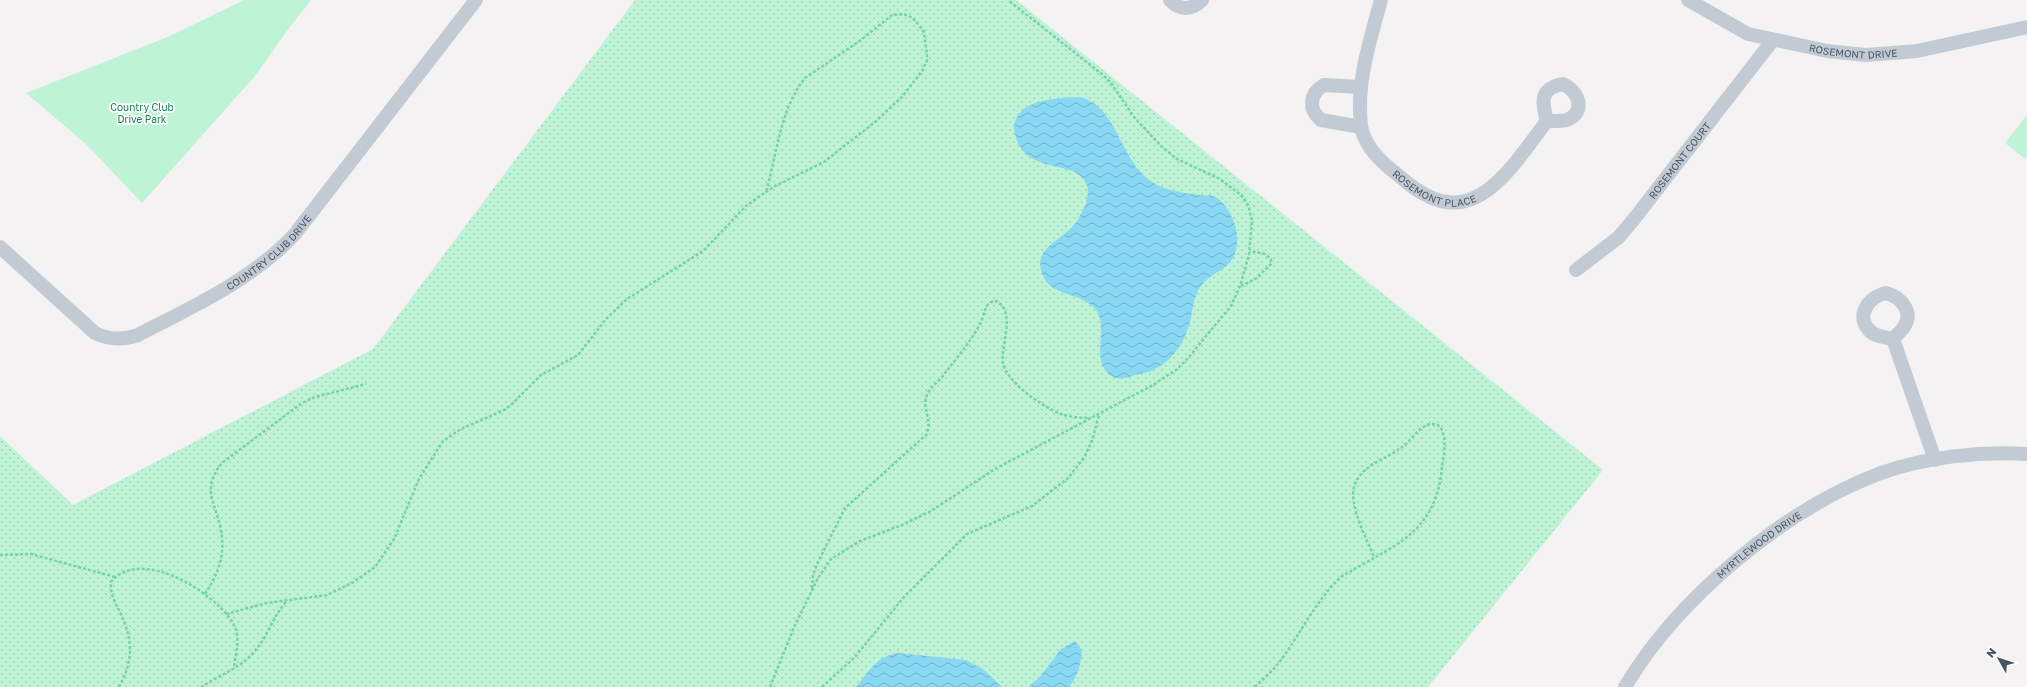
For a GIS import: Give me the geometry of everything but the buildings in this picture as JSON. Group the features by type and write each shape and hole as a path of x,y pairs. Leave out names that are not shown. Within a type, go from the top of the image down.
{"street":[{"name":"COUNTRY CLUB DRIVE","path":"0,247 95,333 105,338 118,340 138,335 258,268 276,254 294,235 476,0"},
{"path":"1170,0 1182,8 1189,8 1196,6 1202,0"},
{"name":"ROSEMONT PLACE","path":"1381,0 1360,87 1361,126 1366,140 1382,163 1413,188 1429,197 1442,201 1455,202 1472,199 1488,191 1499,182 1547,121"},
{"name":"ROSEMONT DRIVE","path":"1688,0 1748,34 1826,51 1866,54 1891,54 1917,51 2027,26"},
{"name":"ROSEMONT COURT","path":"1576,270 1619,237 1773,40"},
{"path":"1360,87 1324,85 1313,95 1311,102 1312,109 1321,120 1361,126"},
{"path":"1892,339 1935,460"},
{"name":"MYRTLEWOOD DRIVE","path":"1625,687 1670,626 1686,607 1724,572 1771,535 1839,492 1881,473 1935,460 1993,454 2027,454"}],"path":[{"path":"770,687 812,590 825,566 842,551 860,541 902,525 932,511 995,469 1100,414 1153,385 1176,370 1188,358 1231,306 1240,286 1250,251 1252,220 1248,205 1241,195 1220,179 1178,159 1161,146 1134,117 1111,83 1103,75 1008,0"},
{"path":"226,614 268,603 327,595 352,583 374,567 394,539 419,479 443,441 461,429 504,410 541,374 578,355 606,319 627,299 703,251 746,206 766,192 824,162 902,97 922,71 927,61 924,32 913,18 904,14 892,15 861,40 805,78 799,86 790,105 766,192"},
{"path":"1240,286 1257,278 1272,264 1271,259 1265,254 1250,251"},
{"path":"812,590 813,575 817,564 845,508 926,435 930,422 924,405 929,391 941,379 981,323 985,309 990,302 996,301 1005,310 1008,327 1003,345 1003,361 1009,376 1018,386 1060,414 1092,418"},
{"path":"205,594 215,578 220,566 222,540 210,488 212,478 216,470 222,463 302,403 315,397 366,384"},
{"path":"822,687 854,658 904,597 967,534 1032,506 1067,479 1092,441 1100,414"},
{"path":"1255,687 1277,666 1316,606 1341,577 1412,534 1426,519 1435,502 1441,484 1444,438 1441,428 1437,425 1425,426 1398,451 1368,468 1363,472 1354,487 1354,498 1358,515 1374,557"},
{"path":"0,555 31,554 115,577"},
{"path":"119,687 128,667 131,644 127,629 112,594 111,582 115,577 130,571 144,569 155,570 168,574 215,601 236,629 238,642 234,666"},
{"path":"200,687 234,666 256,650 268,632 280,608 287,601"}],"green space":[{"name":"Country Club Drive Park","path":"244,0 311,0 255,76 142,203 86,144 26,93 170,36"},
{"path":"635,0 1016,0 1603,470 1428,687 0,687 0,436 73,505 373,349"},
{"path":"2027,115 2027,155 2025,159 2005,143"}],"water":[{"path":"1080,97 1093,103 1103,112 1111,123 1132,161 1151,181 1174,191 1208,195 1219,199 1228,210 1235,224 1237,244 1235,253 1227,265 1204,282 1199,289 1189,325 1179,347 1162,365 1148,372 1129,377 1116,378 1104,369 1100,353 1100,317 1096,310 1083,300 1053,288 1047,283 1040,267 1043,253 1047,248 1070,229 1080,217 1086,203 1088,192 1087,186 1082,177 1074,172 1040,162 1029,157 1021,148 1014,131 1014,124 1017,116 1031,105 1047,100"},
{"path":"1075,641 1082,650 1082,655 1077,674 1069,687 1028,687 1039,678 1061,649"},
{"path":"898,653 966,660 983,669 1002,687 856,687 874,665 884,657"}]}
